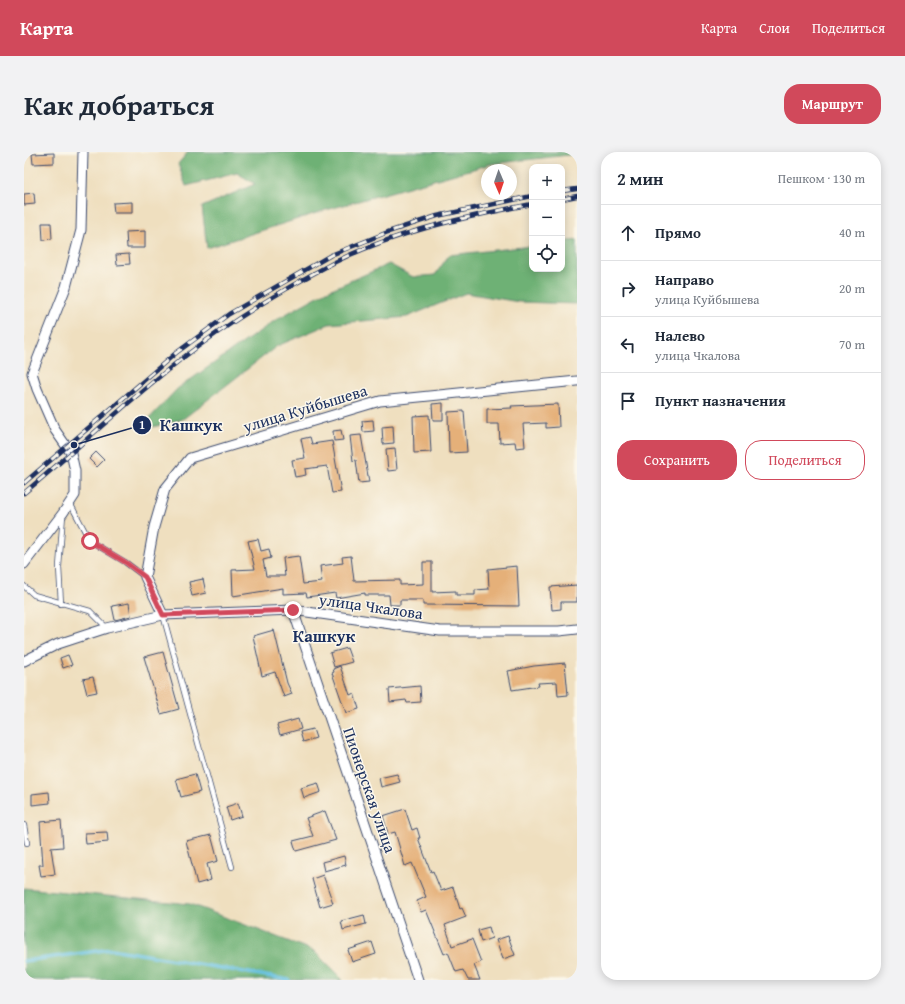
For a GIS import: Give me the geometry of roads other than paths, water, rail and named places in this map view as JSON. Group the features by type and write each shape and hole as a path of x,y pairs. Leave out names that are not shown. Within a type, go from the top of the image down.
{"street":[{"path":"24,564 70,503 74,495 76,484 71,453 55,430 37,389 28,373 36,360 66,287 81,230 84,152"},
{"name":"улица Куйбышева","path":"145,577 154,527 165,489 190,458 380,401 577,381"},
{"path":"145,577 163,615"},
{"name":"улица Чкалова","path":"24,661 58,644 107,628 163,615 293,610 440,631 559,631 577,629"},
{"name":"Пионерская улица","path":"293,610 418,980"}],"lane":[{"path":"70,503 90,541 125,562 145,577"},
{"path":"61,604 59,567 63,513"},
{"path":"24,586 34,595 61,604 90,611 107,628"},
{"path":"163,615 232,867"},
{"path":"24,824 27,843"}],"waterway":[{"path":"24,961 112,949 289,980"}],"railway":[{"path":"565,191 577,189"},
{"path":"565,198 577,196"},
{"path":"24,483 176,353 229,314 331,255 388,232 437,216 529,197"},
{"path":"24,493 141,392 198,346 236,320 293,285 356,252 405,234 481,214 529,205"}],"place":[{"name":"Кашкук","path":"74,445"}],"district":[{"name":"Кашкук","path":"324,636"}]}
